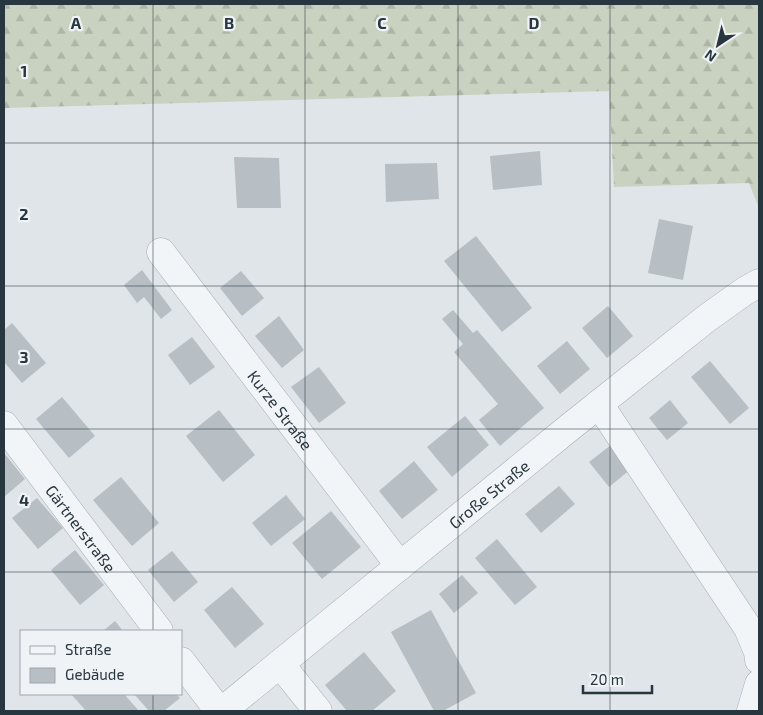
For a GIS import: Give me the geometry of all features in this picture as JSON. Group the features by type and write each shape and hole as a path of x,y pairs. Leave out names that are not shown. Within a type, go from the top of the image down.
{"street":[{"name":"Kurze Straße","path":"161,252 400,566"},
{"name":"Große Straße","path":"221,711 706,318 759,283"},
{"path":"599,404 748,628 758,652 759,660"},
{"name":"Gärtnerstraße","path":"4,425 158,630"},
{"path":"182,661 221,711"},
{"path":"280,664 318,711"},
{"path":"752,711 759,684"}],"green space":[{"path":"4,4 759,4 759,208 749,183 614,187 609,91 4,108"}],"building":[{"path":"540,151 542,185 493,190 490,156"},
{"path":"234,157 279,158 281,208 237,208"},
{"path":"437,163 439,199 386,202 385,164"},
{"path":"659,219 693,226 683,280 648,273"},
{"path":"476,236 532,308 502,332 444,261"},
{"path":"142,270 172,310 161,319 144,297 137,303 124,285"},
{"path":"241,271 264,298 242,316 220,288"},
{"path":"608,306 633,336 607,358 582,328"},
{"path":"453,310 473,333 477,330 544,408 500,446 479,420 498,404 454,352 463,344 442,319"},
{"path":"279,316 304,350 282,368 255,336"},
{"path":"12,323 46,363 22,383 4,362 4,330"},
{"path":"192,337 215,367 190,385 168,355"},
{"path":"567,341 590,369 560,394 537,366"},
{"path":"710,361 749,408 730,424 691,377"},
{"path":"319,367 346,403 319,423 291,387"},
{"path":"62,397 95,436 69,458 36,419"},
{"path":"670,400 688,423 667,440 649,418"},
{"path":"219,410 255,455 223,482 186,436"},
{"path":"465,416 489,445 452,477 427,447"},
{"path":"611,445 631,469 609,487 589,462"},
{"path":"4,453 25,479 4,497"},
{"path":"414,461 438,490 402,519 379,491"},
{"path":"121,477 159,523 132,546 93,500"},
{"path":"559,486 575,504 541,533 525,514"},
{"path":"286,495 305,519 271,546 252,523"},
{"path":"37,498 63,528 38,549 12,518"},
{"path":"331,511 361,547 322,579 292,543"},
{"path":"497,539 537,587 515,605 475,558"},
{"path":"75,550 104,585 80,605 51,570"},
{"path":"172,551 198,582 174,602 148,570"},
{"path":"462,575 478,593 454,613 439,594"},
{"path":"232,587 264,624 235,648 204,610"},
{"path":"431,610 476,693 443,711 434,711 391,632"},
{"path":"115,621 122,630 104,630"},
{"path":"364,652 396,691 372,711 347,711 325,685"},
{"path":"72,695 125,695 139,711 86,711"},
{"path":"135,695 177,695 180,698 164,711 149,711"}]}
